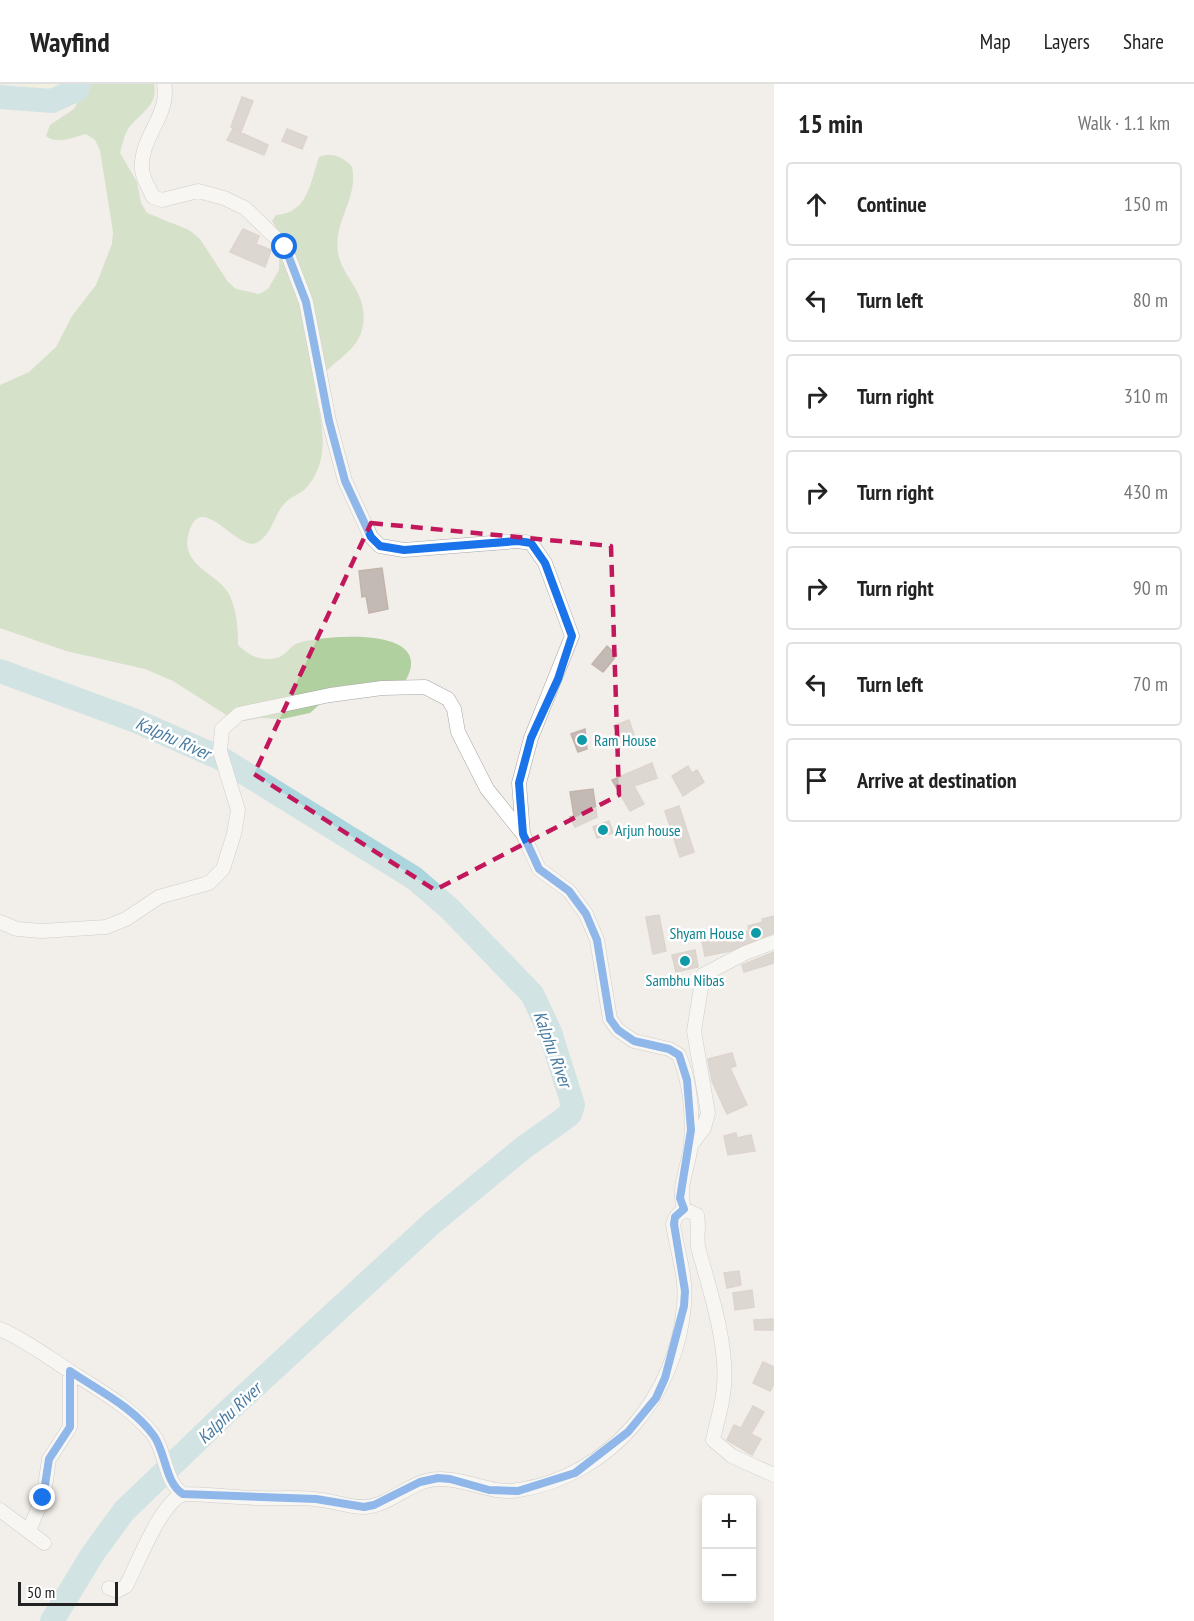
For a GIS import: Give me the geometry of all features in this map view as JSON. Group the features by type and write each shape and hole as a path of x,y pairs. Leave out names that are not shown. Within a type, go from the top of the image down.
{"street":[{"path":"164,84 166,94 162,111 145,144 142,158 142,172 153,197 162,200 198,191 224,198 245,208 285,247 306,302 329,421 345,481 371,537 380,546 404,550 518,541 531,543 539,551 572,636 558,679 531,738 519,783 523,834"},
{"path":"0,922 17,929 42,931 106,927 126,919 159,897 209,883 223,869 234,834 238,810 220,751 222,729 239,714 330,694 382,688 425,687 448,699 454,709 458,732 480,777 523,834 539,869 569,891 586,914 597,940 610,1019 634,1041 669,1049 679,1055 687,1080 691,1145 680,1198 684,1209 697,1215 698,1248 709,1281 723,1354 723,1395 713,1440 732,1456 774,1475"},
{"path":"691,1145 704,1128 708,1113 694,1031 703,975 745,953 774,942"},
{"path":"109,1588 117,1591 126,1586 162,1518 177,1497 183,1494 316,1499 364,1507 374,1505 420,1482 438,1478 489,1490 518,1491 575,1473 628,1432 656,1398 665,1378 684,1306 685,1291 674,1224 675,1217 684,1209"},
{"path":"0,1329 112,1397 153,1435 160,1446 172,1481 183,1494"},
{"path":"29,1531 44,1494 49,1459 70,1427 70,1371"},
{"path":"0,1510 44,1543"}],"highlighted area":[{"path":"371,523 611,546 619,795 435,890 254,774"}],"green space":[{"path":"18,84 79,84 78,89 52,101"},
{"path":"88,84 154,84 155,92 151,104 128,129 120,153 137,182 141,203 147,213 189,230 200,239 228,282 236,289 259,294 268,289 279,270 280,234 272,221 276,215 287,213 301,203 310,186 319,157 337,156 352,167 352,189 337,241 340,261 359,296 364,317 358,339 323,374 315,391 323,440 322,453 315,476 305,489 285,503 266,535 256,543 248,543 209,518 200,517 193,522 187,547 196,563 225,588 230,596 237,620 238,645 250,655 270,659 283,655 298,643 312,640 373,638 392,642 406,650 411,662 406,680 375,687 346,685 334,688 328,691 320,704 310,713 282,719 260,718 244,721 228,716 173,681 145,669 66,651 0,628 0,385 29,372 56,347 72,316 96,285 112,244 113,232 100,150 95,140 86,134 60,140 46,136 50,125 74,109"}],"building":[{"path":"242,97 253,101 241,132 231,127"},
{"path":"233,129 268,145 264,155 227,140"},
{"path":"287,129 307,137 302,149 282,141"},
{"path":"243,229 259,236 256,244 271,250 265,267 230,252"},
{"path":"382,568 388,609 369,613 366,596 362,597 359,571"},
{"path":"607,646 617,655 603,672 592,664"},
{"path":"629,720 635,738 621,743 614,726"},
{"name":"Ram House","path":"585,729 587,749 578,752 571,734"},
{"path":"652,763 657,778 634,786 644,804 630,811 612,780"},
{"path":"688,766 692,773 697,770 704,782 683,796 672,776"},
{"path":"593,789 597,817 575,827 570,817 574,816 570,792"},
{"path":"679,806 694,852 680,857 665,811"},
{"name":"Arjun house","path":"609,821 613,833 597,838 593,827"},
{"path":"659,915 666,951 653,954 646,917"},
{"path":"774,916 774,933 730,951 705,956 702,941 729,933 729,935 749,931 748,926"},
{"name":"Sambhu Nibas","path":"695,950 698,967 676,972 672,955"},
{"path":"774,952 774,963 744,972 742,965"},
{"path":"732,1053 736,1066 730,1068 747,1105 727,1114 712,1081 708,1059"},
{"path":"736,1133 737,1138 751,1135 755,1151 728,1155 724,1136"},
{"path":"739,1271 741,1285 727,1288 724,1273"},
{"path":"752,1290 754,1307 735,1310 733,1293"},
{"path":"773,1319 773,1330 755,1330 754,1320"},
{"path":"763,1362 774,1367 774,1384 770,1391 753,1383"},
{"path":"753,1406 764,1412 751,1434 761,1439 752,1455 727,1440 734,1425 741,1428"}],"waterway":[{"name":"Kalphu River","path":"0,97 52,101 78,89 79,84"},
{"name":"Kalphu River","path":"0,671 136,721 222,759 414,878 450,909 532,994 550,1032 573,1105 570,1114 523,1148 431,1224 227,1412 124,1511 92,1555 52,1621"}],"place":[{"name":"Ram House","path":"582,740"},
{"name":"Arjun house","path":"603,830"},
{"name":"Shyam House","path":"756,933"},
{"name":"Sambhu Nibas","path":"685,961"}],"route":[{"path":"43,1498 47,1464 70,1427 70,1371 112,1397 153,1435 160,1446 172,1481 183,1494 316,1499 364,1507 388,1499 420,1482 438,1478 489,1490 518,1491 534,1487 575,1473 613,1446 642,1417 656,1398 665,1378 681,1326 685,1291 674,1224 675,1217 684,1209 680,1198 691,1145 687,1080 683,1066 679,1055 669,1049 634,1041 618,1030 610,1019 597,940 586,914 569,891 539,869 523,834 519,783 531,738 558,679 572,636 545,563 539,551 531,543 518,541 404,550 380,546 371,537 345,481 329,421 306,302 285,247"}]}
